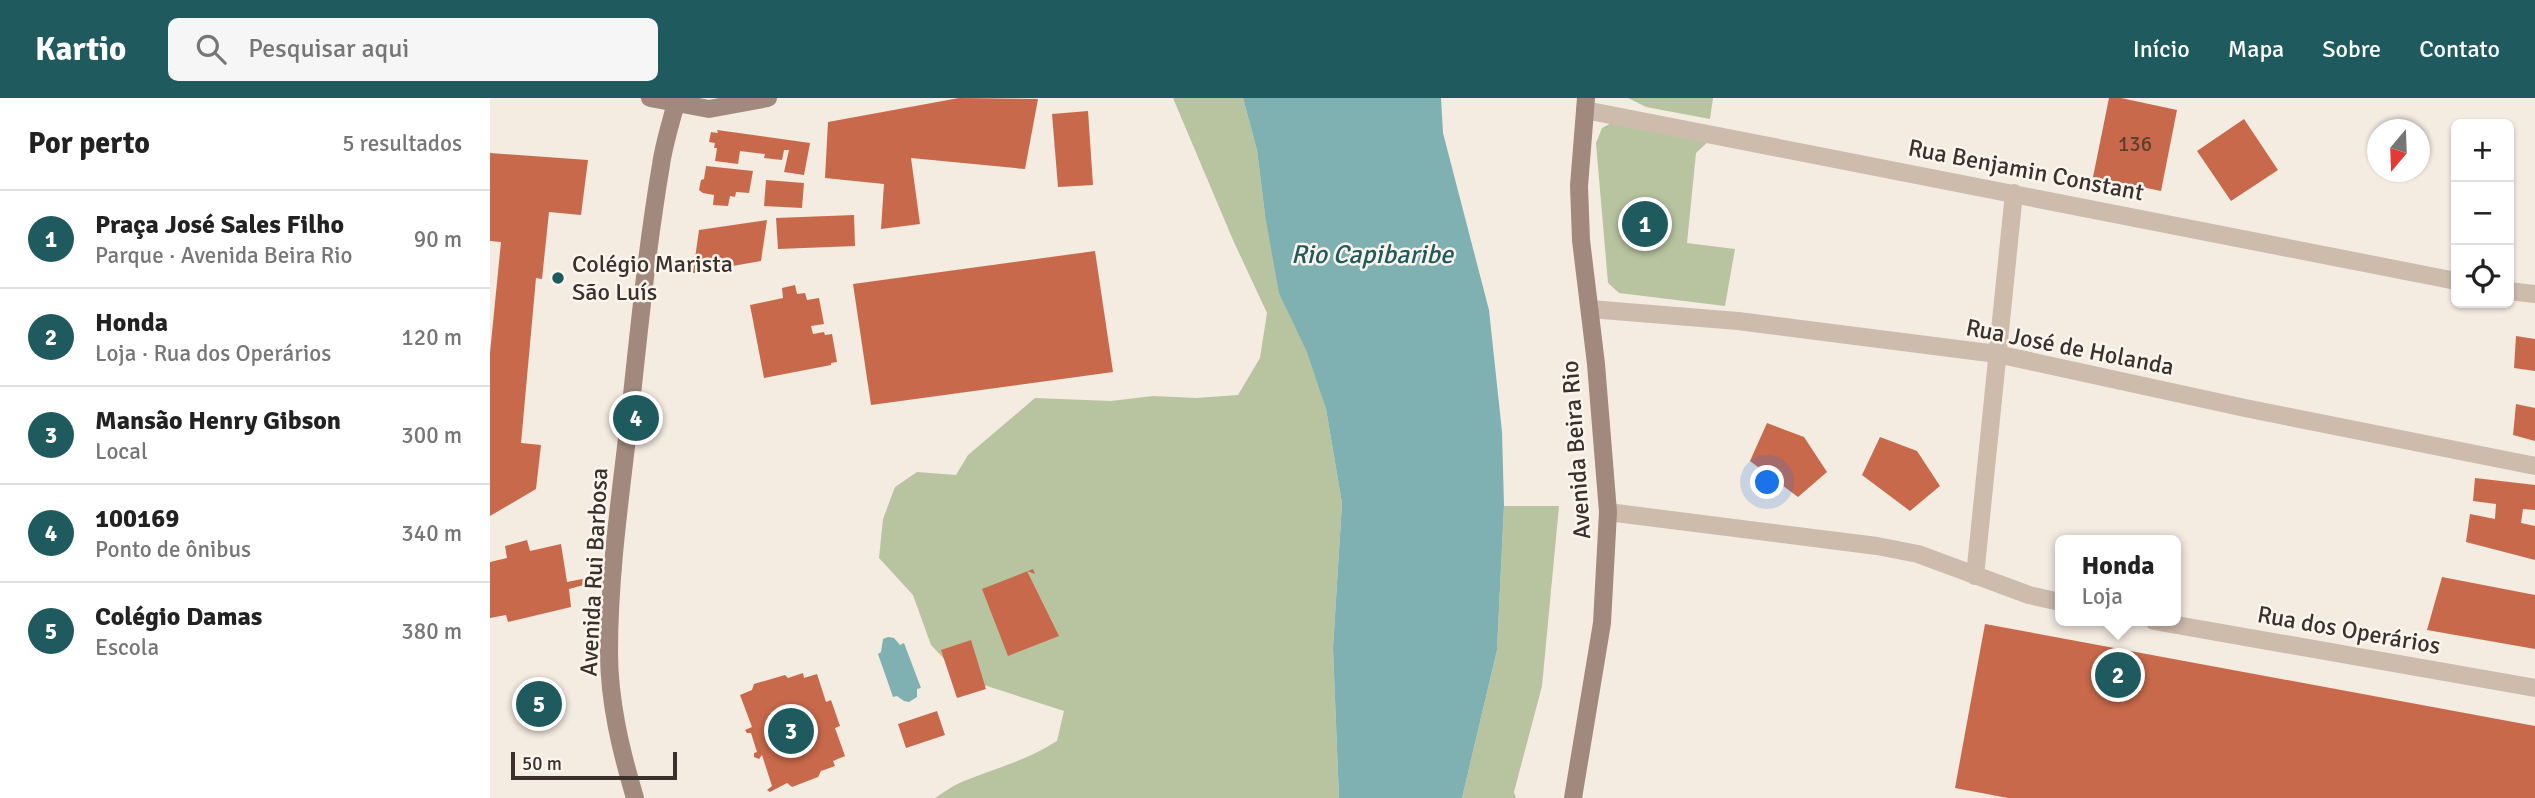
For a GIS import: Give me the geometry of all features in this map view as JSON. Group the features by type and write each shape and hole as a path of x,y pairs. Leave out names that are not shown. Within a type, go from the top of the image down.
{"main road":[{"path":"650,98 709,109 768,98"},
{"name":"Avenida Rui Barbosa","path":"635,798 621,752 614,712 609,654 612,587 643,294 661,162 676,101"},
{"name":"Avenida Beira Rio","path":"1573,798 1602,623 1608,512 1590,309 1581,240 1579,186 1585,104"}],"street":[{"name":"Rua Benjamin Constant","path":"1585,104 2451,280"},
{"path":"1975,576 2014,193"},
{"path":"2514,292 2535,294"},
{"name":"Rua José de Holanda","path":"1590,309 1738,321 1997,354 2245,408 2535,466"},
{"path":"1608,512 1877,546 1918,554 2029,595 2055,601"},
{"name":"Rua dos Operários","path":"2181,626 2535,688"}],"green space":[{"path":"1173,98 1243,98 1257,150 1265,215 1326,409 1342,503 1333,648 1339,798 935,798 960,783 1023,759 1057,741 1064,711 962,678 931,645 913,595 879,558 883,519 895,487 917,472 956,475 968,455 1035,398 1111,401 1153,396 1196,398 1238,395 1260,358 1267,313"},
{"path":"1628,98 1713,98 1710,119 1646,107"},
{"path":"1613,122 1711,139 1696,153 1687,243 1735,249 1725,306 1619,293 1608,283 1596,143 1602,128"},
{"path":"1504,506 1559,506 1542,686 1514,792 1516,798 1462,798 1497,650"}],"water":[{"name":"Rio Capibaribe","path":"1243,98 1441,98 1443,133 1489,310 1502,432 1504,506 1497,650 1462,798 1339,798 1333,648 1342,503 1326,409 1307,352 1279,293 1257,150"},
{"path":"894,638 900,645 904,643 921,688 917,689 917,697 909,702 897,696 893,697 878,654 881,652 883,639"}],"building":[{"path":"959,98 1038,99 1025,169 911,158 920,224 881,229 884,184 825,178 828,122"},
{"path":"2109,98 2177,110 2161,191 2093,177"},
{"path":"1088,111 1093,185 1058,187 1052,114"},
{"path":"2244,119 2278,170 2231,201 2197,151"},
{"path":"717,130 810,143 804,175 784,172 789,150 784,150 782,160 764,158 765,154 740,151 738,164 715,161 717,148 714,148 715,143 709,142 711,132 718,133"},
{"path":"490,153 588,160 581,215 549,212 542,279 536,278 521,443 541,445 536,489 490,516 490,353 501,242 490,241"},
{"path":"706,166 753,171 749,193 736,192 735,197 730,196 728,206 713,205 714,195 699,190"},
{"path":"766,180 804,183 802,208 764,206"},
{"path":"854,215 855,246 778,249 776,218"},
{"path":"767,220 761,261 693,273 699,230"},
{"path":"1095,251 1113,372 871,405 853,284"},
{"path":"795,285 797,294 805,293 807,300 819,298 824,324 811,326 813,334 832,334 837,362 764,378 750,305 783,298 782,288"},
{"path":"2516,336 2535,339 2535,371 2514,368"},
{"path":"2516,404 2535,408 2535,441 2513,435"},
{"path":"1767,423 1804,437 1827,472 1798,497 1750,461"},
{"path":"1880,437 1917,451 1940,486 1910,511 1862,475"},
{"path":"2475,478 2535,485 2535,510 2523,509 2521,523 2535,526 2535,560 2466,542 2470,514 2495,519 2496,504 2473,501"},
{"path":"527,540 530,551 561,544 567,582 592,577 591,583 569,589 571,607 508,622 506,615 490,618 490,562 507,558 505,546"},
{"path":"1027,571 1059,636 1008,656 982,589"},
{"path":"2442,577 2535,595 2535,649 2427,630"},
{"path":"1985,624 2535,726 2535,798 2008,798 1955,788"},
{"path":"971,640 986,689 957,698 941,650"},
{"path":"803,673 804,678 817,674 826,702 831,700 840,726 835,728 845,756 833,761 835,766 821,771 818,777 792,787 787,783 770,792 767,790 772,786 762,755 759,759 754,757 757,752 751,733 745,730 752,727 740,695 752,690 754,684"},
{"path":"937,711 945,735 906,748 898,724"}],"place":[{"name":"Praça José Sales Filho","path":"1645,224"},
{"name":"Colégio Marista São Luís","path":"558,278"},
{"name":"100169","path":"636,418"},
{"name":"Honda","path":"2118,675"},
{"name":"Colégio Damas","path":"539,704"},
{"name":"Mansão Henry Gibson","path":"791,731"}]}
